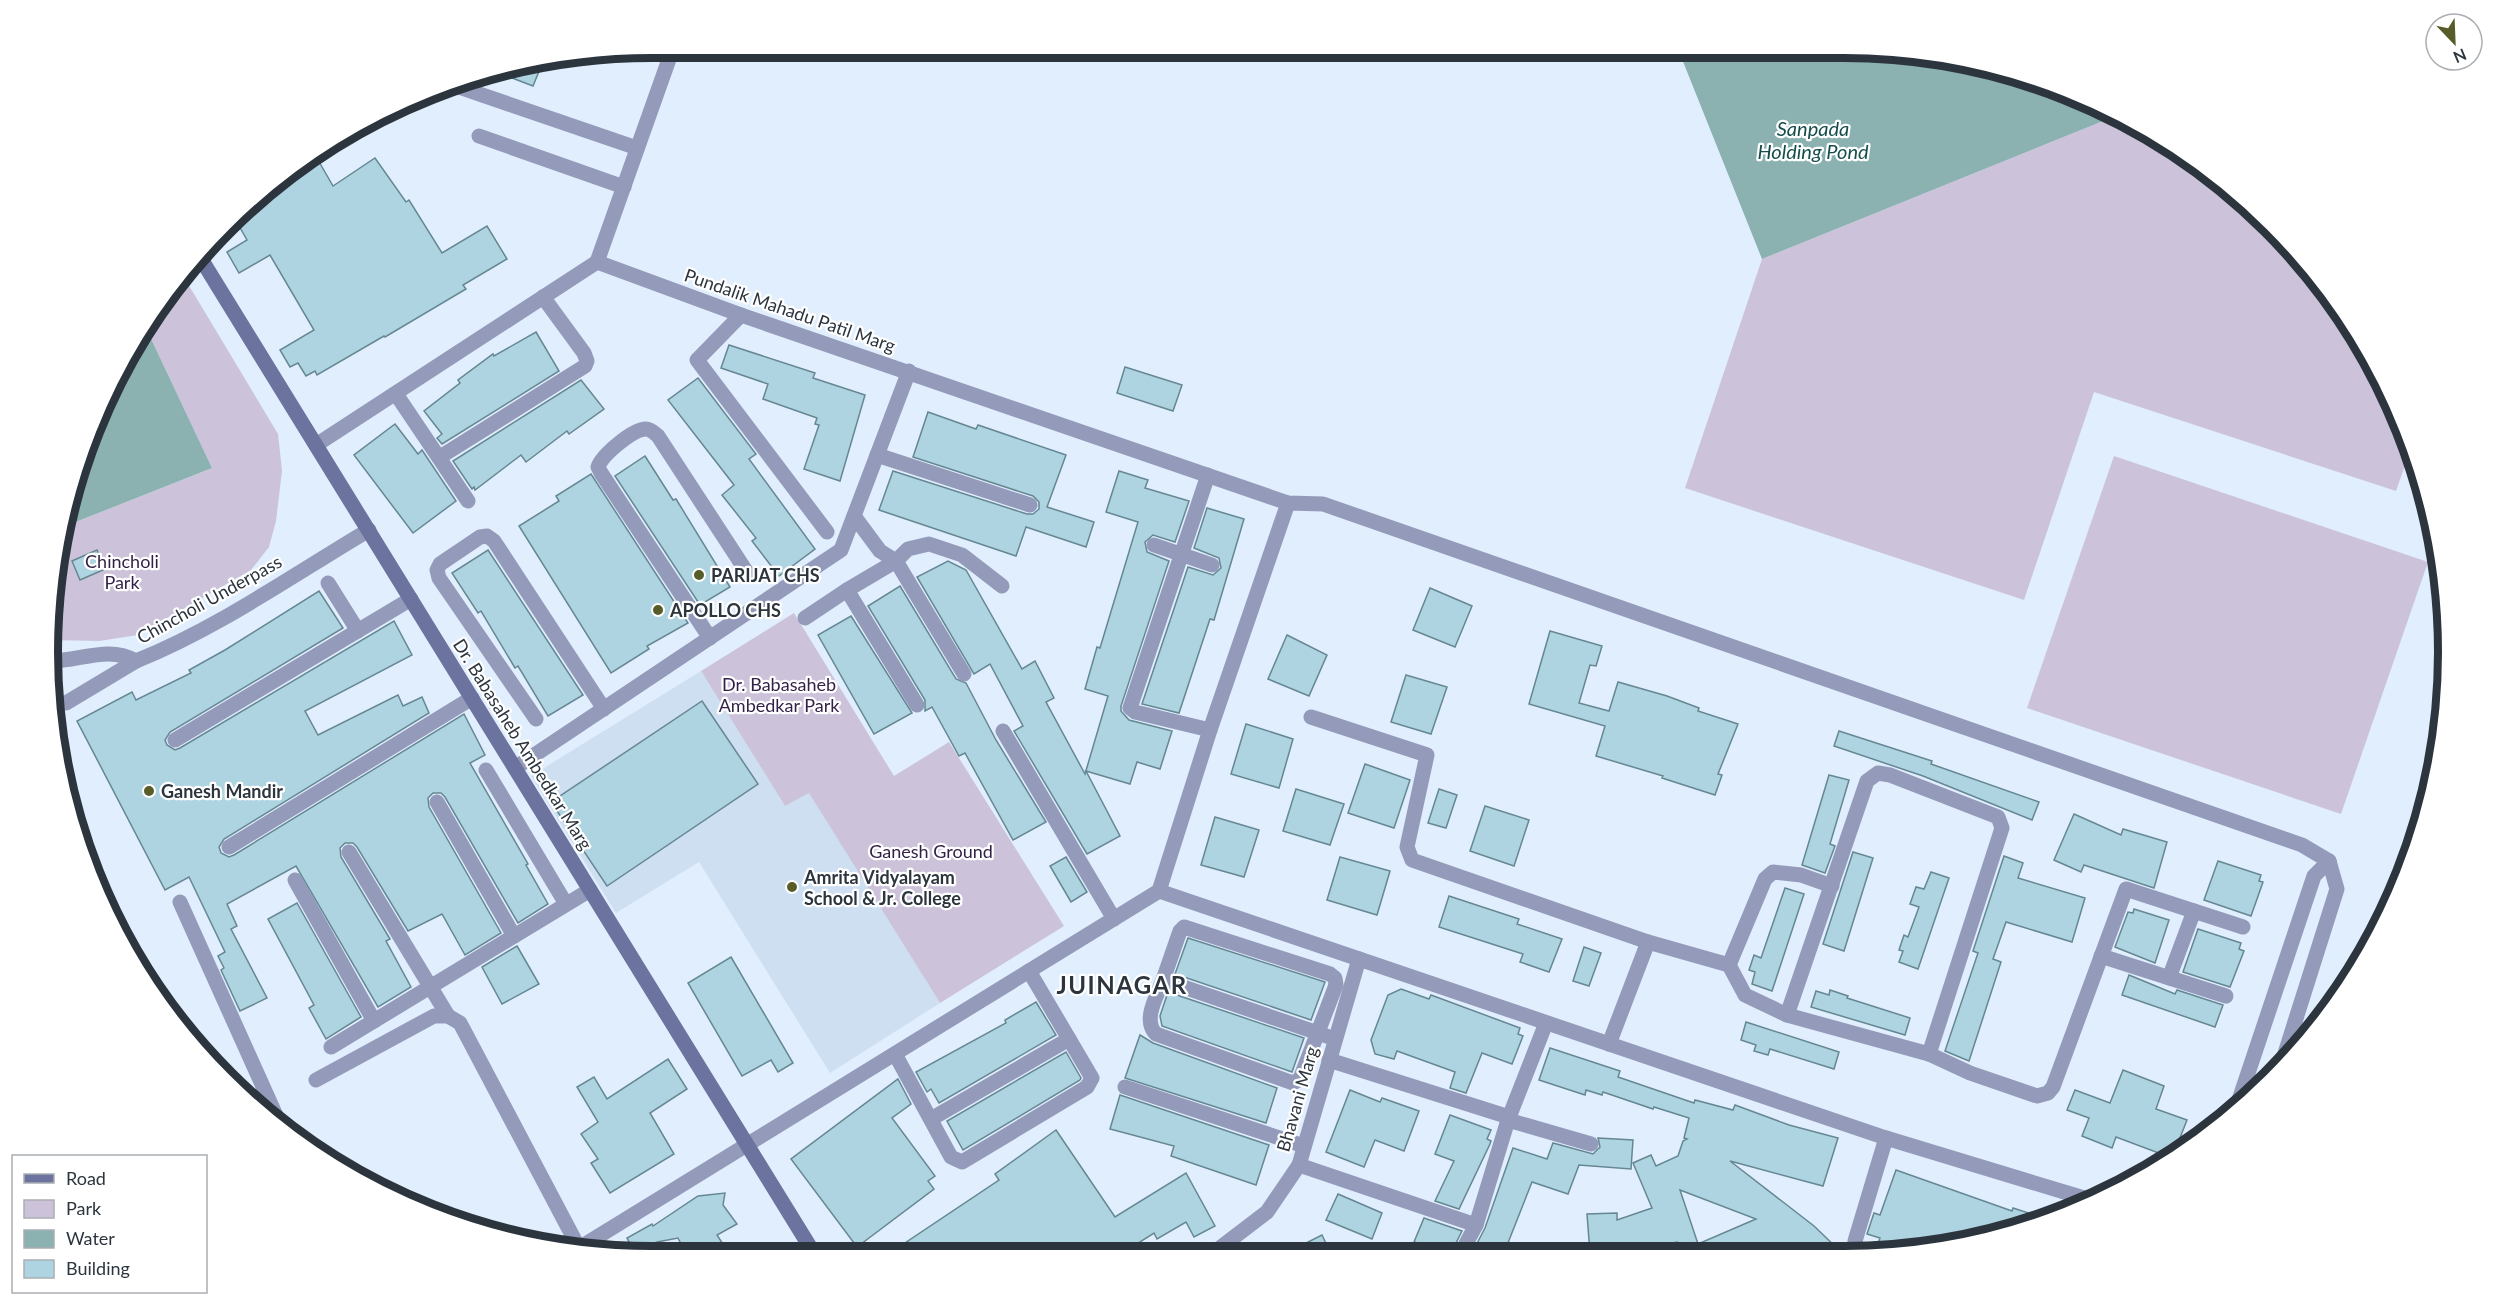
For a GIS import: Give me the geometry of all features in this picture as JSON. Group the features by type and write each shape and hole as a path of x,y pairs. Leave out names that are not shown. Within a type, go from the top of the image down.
{"main road":[{"name":"Dr. Babasaheb Ambedkar Marg","path":"204,264 809,1246"}],"street":[{"path":"316,445 597,262 669,58"},
{"path":"465,89 637,148"},
{"path":"478,136 624,187"},
{"name":"Pundalik Mahadu Patil Marg","path":"597,262 741,315 1288,503 1323,504 2291,841 2329,861"},
{"path":"440,457 585,366 584,352 543,297"},
{"path":"741,315 697,360 827,532"},
{"path":"515,768 841,550 909,371"},
{"path":"396,394 468,501"},
{"path":"710,638 600,473 598,467 604,455 640,430 651,430 658,436 748,574"},
{"path":"877,455 1030,505"},
{"path":"1208,475 1130,708 1136,712 1210,730"},
{"path":"589,1242 1159,891 1210,730 1288,503"},
{"path":"854,516 880,551 896,561 964,674"},
{"name":"Chincholi Underpass","path":"58,662 76,656 108,653 127,656 136,661 199,631 369,530"},
{"path":"536,719 439,578 437,570 440,564 480,537 487,536 494,540 604,709"},
{"path":"805,618 896,561 908,549 929,544 962,555 1002,586"},
{"path":"1154,545 1212,565"},
{"path":"328,583 358,631"},
{"path":"848,590 917,705"},
{"path":"175,740 411,599"},
{"path":"66,703 136,661"},
{"path":"229,847 472,698"},
{"path":"1311,717 1427,755 1407,848 1412,860 1648,942 1729,964 1745,995 1787,1015 1929,1054 1970,1073 2037,1096 2048,1093 2126,889 2243,927"},
{"path":"1004,731 1114,918"},
{"path":"486,770 566,904"},
{"path":"1787,1015 1833,886 1858,801 1867,781 1878,773 1890,775 1998,817 2002,828 1935,1029 1929,1054"},
{"path":"436,802 514,936"},
{"path":"349,852 448,1016 460,1023 574,1241"},
{"path":"2241,1093 2314,876 2329,861 2337,889 2287,1048"},
{"path":"1729,964 1765,879 1773,872 1801,875 1833,886"},
{"path":"295,880 374,1021"},
{"path":"331,1047 590,890"},
{"path":"1159,891 1886,1138 2080,1197"},
{"path":"180,902 273,1109"},
{"path":"2169,978 2194,911"},
{"path":"1184,927 1330,974 1335,978 1336,985 1300,1079 1293,1083 1156,1034 1151,1030 1150,1017 1163,980 1180,931 1184,927"},
{"path":"1609,1044 1648,942"},
{"path":"2101,956 2226,996"},
{"name":"Bhavani Marg","path":"1222,1246 1267,1212 1299,1165 1359,959"},
{"path":"896,1054 951,1157 962,1162 1087,1087 1092,1078 1029,971"},
{"path":"1163,980 1335,1039"},
{"path":"316,1080 434,1016 448,1016"},
{"path":"1465,1246 1476,1225 1509,1118 1546,1023"},
{"path":"931,1119 1069,1039"},
{"path":"1329,1060 1591,1144"},
{"path":"1125,1087 1304,1146"},
{"path":"1856,1246 1855,1241 1886,1138"},
{"path":"1299,1165 1476,1225"}],"shaded area":[{"name":"Amrita Vidyalayam School & Jr. College","path":"701,671 785,806 809,792 940,1003 830,1073 699,862 616,913 531,776"}],"green space":[{"path":"2106,120 2141,138 2205,181 2264,232 2290,261 2315,291 2358,356 2392,425 2406,462 2396,491 2094,392 2024,600 1685,488 1762,259"},
{"name":"Chincholi Park","path":"188,283 278,434 282,471 276,521 269,547 251,570 138,635 99,641 59,640 64,575 73,523 212,468 150,336"},
{"path":"2114,456 2428,562 2341,814 2027,708"},
{"name":"Ganesh Ground","path":"794,613 894,776 949,742 1064,926 940,1003 809,793 785,806 701,671"}],"water":[{"name":"Sanpada Holding Pond","path":"1682,58 1844,58 1921,64 1959,70 2034,90 2106,120 1762,259"},
{"path":"150,336 212,468 73,523 90,462 104,425 138,355"}],"building":[{"path":"540,70 533,86 509,77"},
{"path":"375,158 406,202 409,200 442,253 487,226 507,259 463,285 466,289 385,337 317,375 315,371 306,376 298,363 290,367 280,350 314,330 270,255 239,273 227,252 247,240 239,226 291,181 319,161 333,186"},
{"path":"536,332 559,371 442,444 437,438 442,434 424,411 460,383 458,380 493,354 494,356"},
{"path":"729,345 815,373 813,378 865,395 840,481 804,469 819,425 815,424 817,418 763,399 768,384 721,368"},
{"path":"1125,367 1182,385 1173,411 1117,393"},
{"path":"698,378 756,454 749,459 815,549 779,576 752,541 756,538 722,495 734,485 668,400"},
{"path":"581,380 604,409 569,434 567,431 526,462 521,455 475,490 474,487 472,489 453,461"},
{"path":"928,412 976,429 978,425 1066,455 1047,507 1094,522 1086,547 1026,527 1016,556 879,510 893,471 1027,514 1033,514 1039,509 1039,502 1033,496 913,457"},
{"path":"395,424 418,454 422,450 456,501 413,533 354,455"},
{"path":"645,456 673,500 676,499 730,587 700,605 615,476"},
{"path":"1119,471 1148,480 1145,488 1189,501 1175,542 1153,535 1145,542 1147,552 1169,561 1121,706 1121,711 1129,720 1172,731 1160,769 1137,762 1130,784 1086,771 1120,836 1087,854 1014,731 1023,726 990,664 974,674 917,577 948,561 966,570 1022,669 1035,661 1054,698 1046,702 1085,774 1108,696 1085,689 1097,647 1100,648 1138,522 1106,512"},
{"path":"591,474 688,623 647,646 649,649 611,673 519,526 559,501 556,496"},
{"path":"1207,508 1244,519 1214,620 1210,619 1179,713 1142,704 1188,567 1213,575 1221,568 1219,558 1194,548"},
{"path":"97,550 105,569 80,580 72,561"},
{"path":"488,550 583,695 548,716 518,666 515,668 481,611 478,613 452,573"},
{"path":"900,586 956,679 966,683 996,740 1046,822 1013,840 965,753 959,756 932,707 925,711 925,700 868,606"},
{"path":"1430,588 1472,606 1455,647 1413,630"},
{"path":"319,591 343,628 170,732 165,740 167,745 175,750 180,748 394,621 412,655 305,711 318,735 398,695 403,706 422,697 429,713 224,839 219,847 221,853 229,857 234,855 464,714 485,755 470,763 528,864 526,865 548,904 518,923 445,797 441,793 433,793 428,798 429,807 501,933 465,955 442,914 408,931 357,847 353,843 345,843 340,848 341,857 390,939 386,941 411,987 378,1007 296,866 227,904 237,926 231,929 267,998 240,1011 221,970 224,968 218,956 225,952 189,877 165,890 77,721 132,692 136,700 191,673 189,670"},
{"path":"851,616 912,713 874,734 818,635"},
{"path":"1550,631 1602,646 1596,666 1590,665 1579,703 1609,711 1618,682 1667,696 1699,708 1698,711 1738,724 1718,774 1722,775 1715,795 1662,778 1663,776 1596,756 1605,726 1529,704"},
{"path":"1287,635 1327,655 1309,696 1268,679"},
{"path":"1406,675 1447,687 1431,734 1391,722"},
{"path":"702,701 758,784 607,886 551,802"},
{"path":"1246,724 1293,739 1279,788 1231,774"},
{"path":"1839,731 1932,761 1931,764 2039,802 2032,820 1923,776 1834,746"},
{"path":"1365,764 1410,780 1394,828 1348,813"},
{"path":"1829,775 1849,780 1830,844 1835,846 1825,873 1802,865"},
{"path":"1296,789 1344,804 1330,845 1283,831"},
{"path":"1439,789 1457,795 1446,828 1428,823"},
{"path":"1485,806 1529,820 1514,866 1470,851"},
{"path":"2074,814 2121,835 2123,829 2167,842 2154,888 2084,865 2081,872 2054,860"},
{"path":"1215,817 1259,830 1244,877 1201,865"},
{"path":"1853,852 1873,858 1844,951 1823,944"},
{"path":"2004,856 2023,863 2018,878 2085,898 2072,942 2006,922 1993,959 2001,962 1969,1061 1945,1051 1978,953 1973,951"},
{"path":"1066,857 1087,892 1071,902 1050,866"},
{"path":"1340,857 1390,871 1377,915 1327,900"},
{"path":"2218,861 2261,875 2259,881 2263,882 2251,916 2204,900"},
{"path":"1931,872 1949,878 1918,969 1899,962 1903,951 1899,950 1904,935 1908,937 1919,907 1910,904 1916,887 1924,889"},
{"path":"1785,888 1804,894 1772,991 1752,984 1755,972 1749,970 1754,955 1761,958"},
{"path":"1449,896 1519,919 1517,924 1562,939 1549,972 1520,962 1523,954 1439,927"},
{"path":"297,903 361,1017 326,1039 309,1008 314,1005 268,919"},
{"path":"2134,909 2169,920 2155,963 2115,947 2128,912 2133,913"},
{"path":"2198,929 2241,943 2239,949 2244,951 2230,987 2183,972"},
{"path":"1188,938 1325,982 1311,1020 1175,974"},
{"path":"517,946 539,984 502,1004 482,967"},
{"path":"1584,947 1601,953 1589,986 1573,981"},
{"path":"731,957 793,1063 778,1072 771,1060 742,1076 688,983"},
{"path":"2129,975 2175,994 2177,990 2223,1005 2215,1027 2122,995"},
{"path":"1401,989 1429,999 1431,995 1520,1028 1518,1034 1523,1036 1512,1064 1482,1053 1466,1093 1450,1088 1455,1072 1397,1051 1394,1059 1375,1054 1371,1040 1388,995"},
{"path":"1830,990 1848,996 1847,998 1910,1018 1905,1035 1811,1007 1816,991 1829,995"},
{"path":"1168,992 1304,1038 1292,1072 1162,1026 1160,1016"},
{"path":"1036,1002 1056,1035 939,1103 931,1089 927,1092 916,1072 1006,1023 1005,1020"},
{"path":"1746,1022 1839,1052 1834,1069 1770,1049 1768,1055 1754,1051 1756,1045 1741,1040"},
{"path":"1140,1035 1153,1043 1277,1088 1266,1123 1125,1078"},
{"path":"1550,1048 1620,1071 1618,1077 1694,1103 1695,1100 1733,1110 1735,1105 1789,1125 1838,1138 1823,1186 1730,1161 1814,1226 1835,1246 1679,1246 1677,1242 1665,1246 1589,1246 1587,1214 1617,1213 1617,1220 1652,1208 1633,1163 1651,1155 1656,1166 1678,1156 1683,1141 1687,1139 1684,1138 1689,1118 1654,1107 1653,1109 1603,1092 1602,1095 1586,1090 1585,1095 1539,1080","holes":["1680,1190 1756,1219 1698,1244"]},
{"path":"1066,1052 1080,1080 963,1150 947,1121"},
{"path":"668,1059 687,1089 650,1113 674,1154 610,1193 591,1163 598,1159 581,1134 598,1122 577,1087 594,1077 607,1099"},
{"path":"2123,1070 2164,1086 2156,1109 2187,1120 2178,1143 2161,1154 2116,1137 2112,1148 2082,1136 2089,1118 2067,1110 2075,1090 2110,1103"},
{"path":"898,1079 911,1104 892,1118 935,1176 928,1181 934,1189 856,1246 791,1159"},
{"path":"1350,1090 1380,1102 1382,1098 1419,1111 1404,1151 1375,1140 1364,1167 1326,1152"},
{"path":"1120,1095 1269,1145 1256,1185 1171,1156 1174,1146 1110,1129"},
{"path":"1450,1115 1491,1130 1487,1139 1491,1141 1490,1144 1459,1209 1435,1201 1454,1161 1435,1154"},
{"path":"1056,1130 1115,1217 1186,1173 1215,1226 1194,1237 1186,1222 1157,1239 1154,1233 1134,1246 900,1246 999,1180 995,1174"},
{"path":"1598,1138 1633,1140 1631,1169 1579,1165 1568,1194 1532,1182 1507,1246 1476,1246 1485,1228 1513,1148 1547,1159 1553,1143 1593,1154 1600,1147"},
{"path":"1896,1170 2012,1211 2013,1208 2034,1215 1959,1235 1877,1245 1880,1238 1867,1234 1874,1213 1880,1215"},
{"path":"725,1193 723,1205 737,1224 717,1235 724,1246 682,1246 678,1238 657,1242 651,1246 624,1245 629,1242 627,1238 652,1224 653,1226 698,1196"},
{"path":"1338,1194 1382,1213 1372,1239 1326,1220"},
{"path":"1424,1218 1462,1231 1454,1246 1427,1246 1414,1242"},
{"path":"1322,1235 1327,1246 1300,1246"}],"place":[{"name":"PARIJAT CHS","path":"699,575"},
{"name":"APOLLO CHS","path":"658,610"},
{"name":"Ganesh Mandir","path":"149,791"},
{"name":"Amrita Vidyalayam School & Jr. College","path":"792,887"}],"district":[{"name":"JUINAGAR","path":"1122,984"}],"park label":[{"name":"Dr. Babasaheb Ambedkar Park","path":"779,694"}]}
